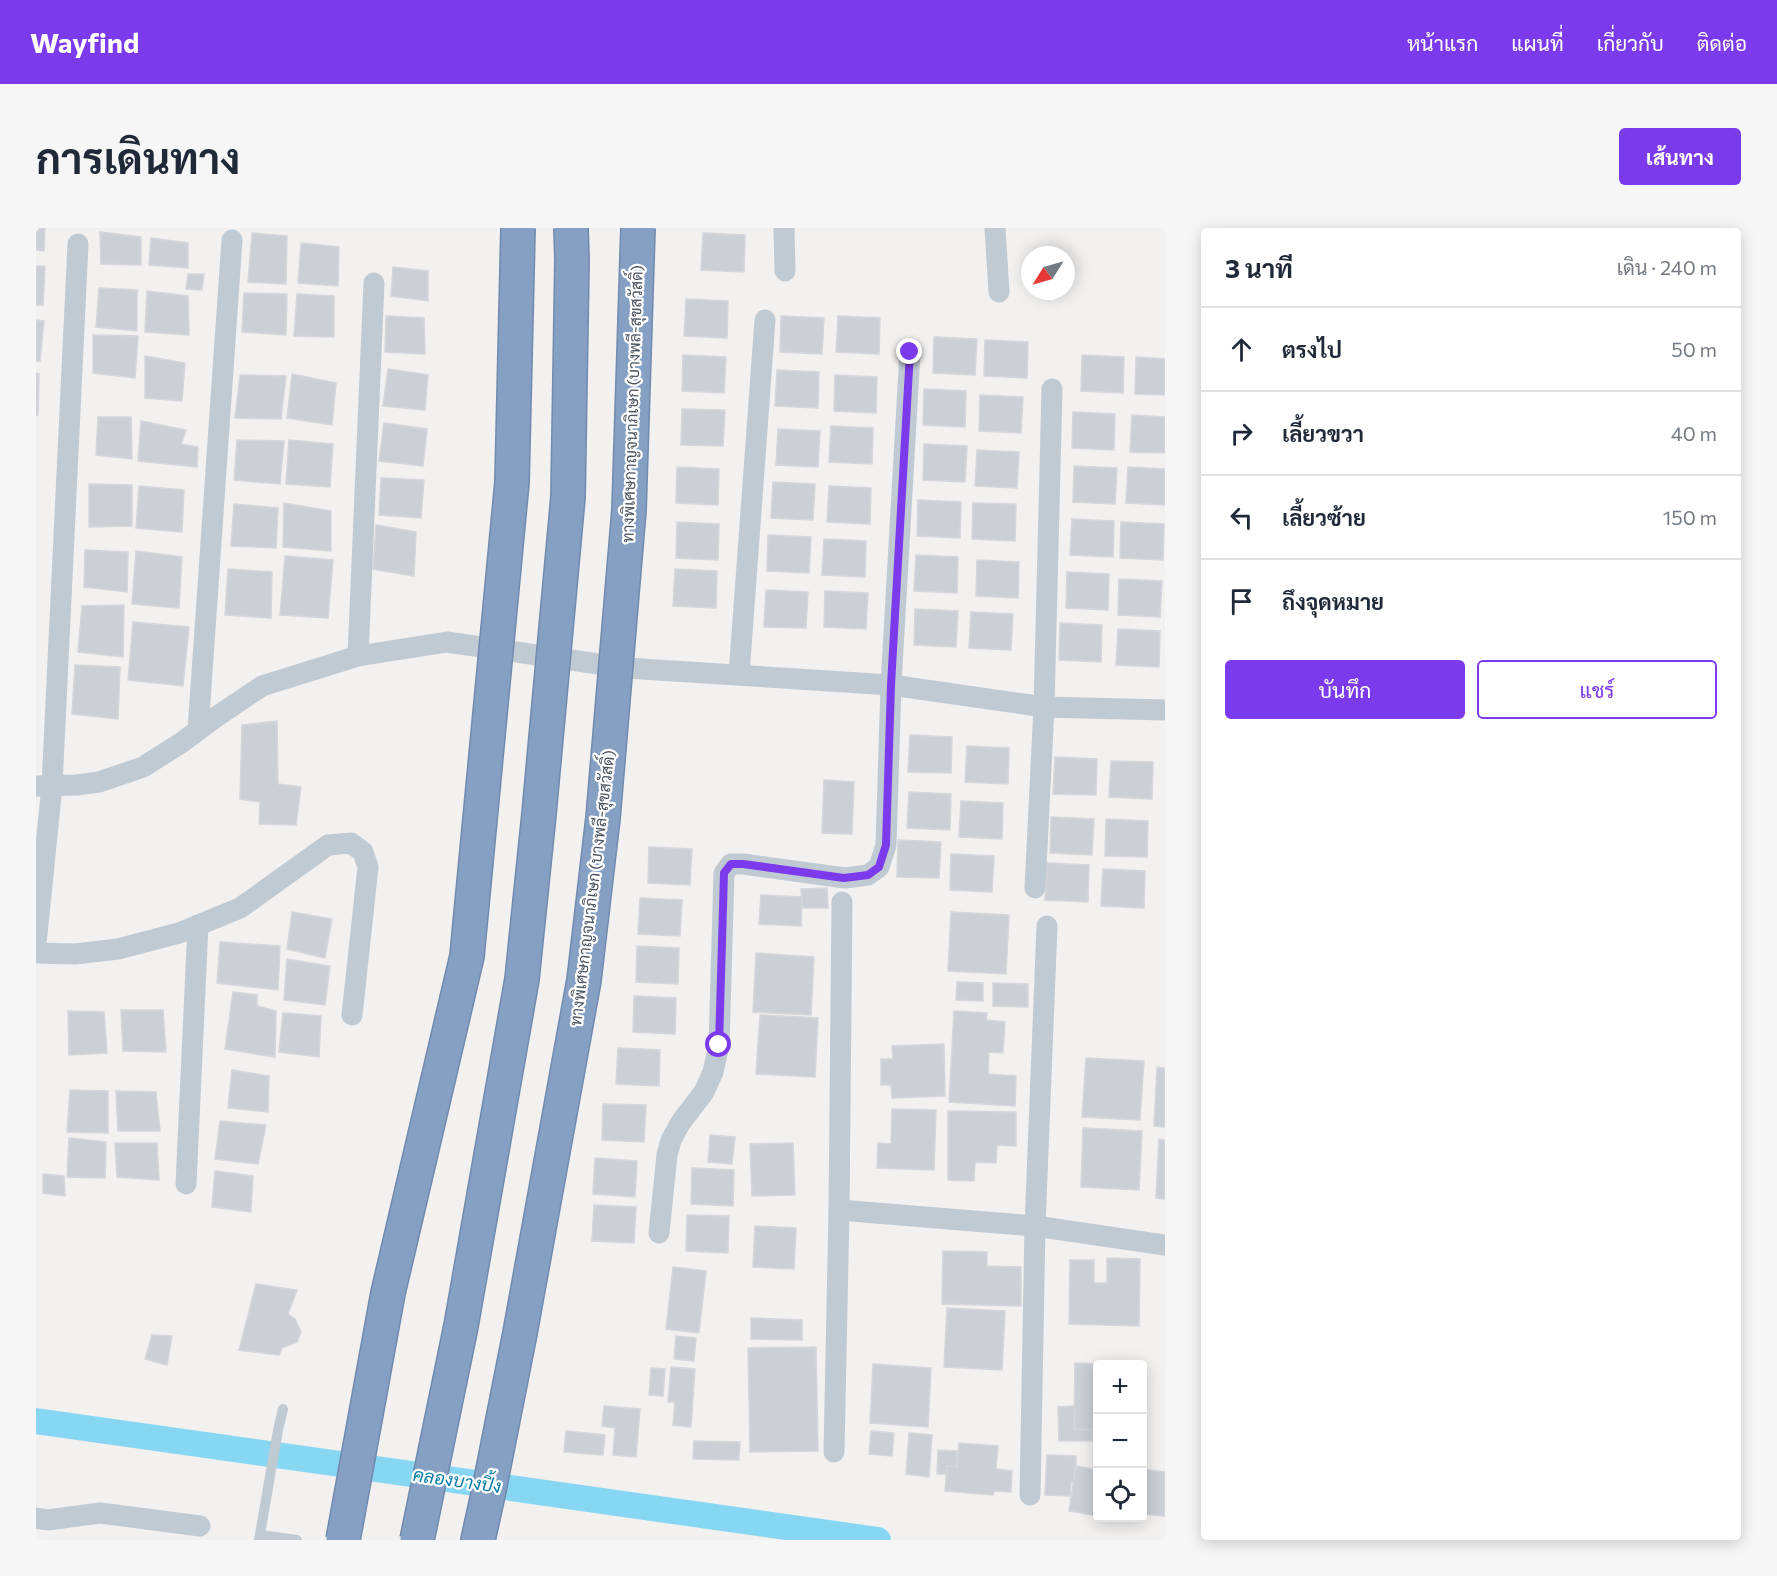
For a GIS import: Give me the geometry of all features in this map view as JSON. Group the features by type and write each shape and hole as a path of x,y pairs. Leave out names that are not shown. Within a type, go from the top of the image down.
{"highway":[{"path":"343,1540 388,1293 467,956 512,482 518,228"},
{"path":"417,1540 461,1326 522,979 568,497 571,228"},
{"name":"ทางพิเศษกาญจนาภิเษก (บางพลี-สุขสวัสดิ์)","path":"478,1540 520,1333 587,957 603,818 629,510 638,228"}],"street":[{"path":"784,228 784,272"},
{"path":"995,228 999,292"},
{"path":"198,730 232,240"},
{"path":"36,944 78,243"},
{"path":"358,656 374,283"},
{"path":"739,675 765,320"},
{"path":"659,1233 667,1155 671,1140 681,1122 704,1092 713,1072 719,1045 724,873 731,864 743,864 844,878 868,875 879,867 886,845 891,685 910,352"},
{"path":"1035,888 1044,707 1052,389"},
{"path":"44,786 99,782 143,767 262,686 358,656 447,642 626,668 891,685 1044,707 1165,710"},
{"path":"36,953 75,954 118,949 179,933 240,908 328,845 351,843 363,852 368,867 352,1015"},
{"path":"834,1452 842,903"},
{"path":"186,1184 198,925"},
{"path":"1030,1495 1035,1226 1047,926"},
{"path":"839,1210 1035,1226 1165,1245"},
{"path":"43,1526 85,1514 100,1513 200,1526"}],"lane":[{"path":"283,1409 259,1537 297,1540"}],"building":[{"path":"36,228 45,228 44,251 36,250"},
{"path":"100,232 141,237 141,265 101,264"},
{"path":"252,233 287,236 286,284 248,282"},
{"path":"703,233 745,235 744,272 701,270"},
{"path":"151,238 188,243 188,268 149,265"},
{"path":"301,243 339,247 338,286 298,283"},
{"path":"36,266 45,266 43,305 36,305"},
{"path":"393,267 428,271 428,301 391,296"},
{"path":"188,274 204,274 202,290 186,289"},
{"path":"99,288 137,290 137,331 96,327"},
{"path":"147,291 188,296 189,335 145,332"},
{"path":"244,293 287,294 286,335 242,332"},
{"path":"297,294 334,296 334,337 294,336"},
{"path":"686,299 728,301 727,338 684,336"},
{"path":"386,316 424,318 425,354 385,352"},
{"path":"781,316 824,318 822,354 780,352"},
{"path":"838,316 880,318 879,354 836,352"},
{"path":"36,320 44,321 40,361 36,361"},
{"path":"93,335 138,336 135,378 93,373"},
{"path":"934,337 977,339 975,375 933,373"},
{"path":"985,340 1028,342 1027,378 984,376"},
{"path":"683,355 726,357 724,393 682,391"},
{"path":"1082,355 1124,357 1123,393 1081,391"},
{"path":"145,356 185,363 182,401 145,398"},
{"path":"1136,357 1165,359 1165,395 1135,394"},
{"path":"388,369 428,375 425,410 383,406"},
{"path":"777,370 819,372 818,408 775,406"},
{"path":"36,373 39,374 38,415 36,415"},
{"path":"292,374 336,383 332,425 287,418"},
{"path":"240,375 286,376 281,419 235,418"},
{"path":"835,375 877,377 876,413 834,411"},
{"path":"924,389 966,391 965,427 923,425"},
{"path":"980,395 1023,397 1021,433 979,431"},
{"path":"682,409 725,410 723,446 681,445"},
{"path":"1073,412 1115,414 1114,450 1072,448"},
{"path":"1132,415 1165,417 1165,453 1130,452"},
{"path":"98,417 131,417 132,459 96,455"},
{"path":"141,421 186,430 181,444 198,447 197,467 138,461"},
{"path":"384,423 427,429 423,466 379,461"},
{"path":"831,426 873,428 872,464 829,462"},
{"path":"778,429 820,431 818,467 776,465"},
{"path":"237,440 284,441 280,484 234,480"},
{"path":"289,440 333,444 330,487 286,484"},
{"path":"924,444 967,446 965,482 923,480"},
{"path":"977,450 1019,452 1017,488 975,486"},
{"path":"1074,466 1117,468 1115,504 1073,502"},
{"path":"677,467 719,469 718,505 676,503"},
{"path":"1128,467 1165,469 1165,505 1126,503"},
{"path":"381,478 424,480 421,518 379,515"},
{"path":"773,482 815,484 813,520 771,518"},
{"path":"89,484 132,485 132,526 89,527"},
{"path":"139,486 184,490 182,532 136,528"},
{"path":"829,486 871,488 870,524 827,522"},
{"path":"918,500 961,502 960,538 917,536"},
{"path":"284,503 331,511 331,551 283,547"},
{"path":"973,503 1016,504 1015,541 972,539"},
{"path":"234,504 278,508 276,548 231,546"},
{"path":"1072,519 1114,521 1113,557 1070,555"},
{"path":"677,522 719,524 718,560 676,558"},
{"path":"1121,522 1164,524 1163,560 1120,558"},
{"path":"376,525 416,532 414,576 373,569"},
{"path":"768,535 811,537 809,573 767,571"},
{"path":"824,539 866,541 865,577 822,575"},
{"path":"85,550 128,552 127,592 84,587"},
{"path":"136,551 182,557 179,608 132,604"},
{"path":"916,555 958,557 957,593 914,591"},
{"path":"285,556 333,560 328,618 280,615"},
{"path":"977,560 1019,562 1018,598 976,596"},
{"path":"228,569 272,572 271,618 225,615"},
{"path":"675,569 717,571 716,608 673,606"},
{"path":"1067,572 1109,574 1108,610 1066,608"},
{"path":"1119,579 1162,581 1160,617 1118,615"},
{"path":"766,590 808,592 806,628 764,627"},
{"path":"825,591 868,593 866,629 824,627"},
{"path":"124,605 123,657 78,652 82,606"},
{"path":"915,609 958,611 956,647 914,645"},
{"path":"971,612 1013,614 1011,650 969,648"},
{"path":"133,622 189,627 183,686 128,680"},
{"path":"1060,623 1102,625 1101,662 1059,660"},
{"path":"1118,629 1160,631 1159,667 1116,665"},
{"path":"75,665 120,667 118,719 72,714"},
{"path":"277,721 278,784 301,787 296,825 259,824 260,802 240,799 242,725"},
{"path":"910,735 952,737 951,773 908,772"},
{"path":"967,746 1009,748 1008,784 965,782"},
{"path":"1055,757 1097,759 1096,795 1053,794"},
{"path":"1111,761 1153,762 1152,799 1109,797"},
{"path":"824,780 854,782 852,834 822,833"},
{"path":"909,792 951,794 950,830 907,828"},
{"path":"961,801 1003,803 1002,839 959,837"},
{"path":"1051,817 1094,819 1092,855 1050,853"},
{"path":"1106,819 1148,821 1147,857 1105,856"},
{"path":"898,840 941,842 939,878 897,877"},
{"path":"649,847 692,849 690,885 648,883"},
{"path":"951,854 994,856 992,892 950,890"},
{"path":"1047,863 1089,865 1088,902 1045,900"},
{"path":"1103,869 1145,871 1144,908 1101,906"},
{"path":"827,888 828,908 802,908 801,889"},
{"path":"761,895 802,897 801,926 759,924"},
{"path":"640,898 682,900 680,936 638,934"},
{"path":"292,912 332,919 325,958 287,949"},
{"path":"951,912 1009,915 1006,974 948,971"},
{"path":"220,942 280,946 278,990 217,983"},
{"path":"637,946 679,948 678,984 636,982"},
{"path":"756,953 814,957 811,1015 753,1012"},
{"path":"287,959 330,966 325,1005 284,1000"},
{"path":"957,982 983,983 983,1001 956,1000"},
{"path":"993,983 1028,984 1028,1007 993,1006"},
{"path":"233,992 257,995 257,1006 276,1011 275,1057 225,1049"},
{"path":"634,996 676,998 675,1034 633,1032"},
{"path":"121,1010 163,1010 166,1052 123,1051"},
{"path":"68,1011 104,1012 107,1053 69,1055"},
{"path":"954,1011 987,1013 986,1020 1005,1022 1003,1053 989,1052 988,1074 1016,1076 1015,1106 949,1102"},
{"path":"283,1013 321,1016 319,1057 279,1052"},
{"path":"760,1015 818,1018 815,1077 756,1074"},
{"path":"944,1044 945,1096 892,1098 891,1085 881,1085 881,1059 893,1059 892,1046"},
{"path":"618,1048 660,1050 659,1086 616,1084"},
{"path":"1086,1058 1144,1061 1140,1120 1082,1117"},
{"path":"1157,1067 1165,1068 1165,1127 1154,1126"},
{"path":"232,1070 269,1076 268,1112 228,1108"},
{"path":"70,1090 108,1091 108,1133 67,1132"},
{"path":"116,1091 156,1092 160,1131 118,1131"},
{"path":"603,1104 646,1105 644,1142 602,1140"},
{"path":"892,1109 936,1110 934,1170 877,1168 878,1143 891,1144"},
{"path":"948,1111 1016,1112 1016,1146 997,1145 996,1163 975,1162 974,1181 948,1180"},
{"path":"220,1121 266,1125 258,1164 215,1159"},
{"path":"1083,1128 1142,1131 1139,1190 1081,1187"},
{"path":"710,1135 735,1137 732,1164 708,1162"},
{"path":"69,1138 106,1142 105,1178 67,1177"},
{"path":"1159,1139 1165,1140 1165,1199 1156,1198"},
{"path":"115,1143 157,1143 159,1180 117,1177"},
{"path":"793,1143 795,1195 752,1196 750,1144"},
{"path":"595,1158 637,1161 635,1197 593,1194"},
{"path":"692,1168 734,1170 733,1206 691,1204"},
{"path":"215,1171 253,1176 251,1212 212,1207"},
{"path":"43,1174 64,1176 65,1196 43,1193"},
{"path":"594,1205 636,1207 634,1243 592,1241"},
{"path":"687,1215 729,1216 728,1253 686,1251"},
{"path":"755,1226 796,1228 794,1269 753,1267"},
{"path":"943,1251 987,1252 987,1266 1021,1267 1021,1306 942,1304"},
{"path":"1107,1258 1140,1259 1139,1326 1069,1324 1070,1260 1094,1260 1094,1283 1107,1283"},
{"path":"673,1267 706,1271 699,1333 666,1329"},
{"path":"256,1284 297,1290 288,1314 295,1319 301,1332 297,1342 282,1348 279,1355 239,1350"},
{"path":"947,1308 1005,1311 1002,1370 944,1367"},
{"path":"751,1318 802,1320 802,1340 751,1339"},
{"path":"152,1335 172,1336 167,1365 145,1359"},
{"path":"676,1336 696,1338 694,1361 674,1359"},
{"path":"816,1347 818,1451 750,1452 748,1348"},
{"path":"1075,1363 1093,1364 1093,1441 1092,1430 1074,1429"},
{"path":"873,1364 931,1368 928,1427 870,1423"},
{"path":"671,1367 695,1369 691,1427 673,1425 675,1402 668,1402"},
{"path":"651,1368 665,1369 663,1396 649,1395"},
{"path":"604,1406 640,1409 636,1457 613,1455 615,1428 602,1426"},
{"path":"1075,1406 1074,1429 1092,1430 1092,1441 1059,1441 1058,1407"},
{"path":"566,1431 605,1435 603,1455 564,1452"},
{"path":"871,1431 894,1433 892,1456 869,1454"},
{"path":"909,1433 932,1435 929,1477 906,1474"},
{"path":"694,1441 740,1442 739,1460 693,1459"},
{"path":"959,1443 998,1446 996,1469 1012,1471 1011,1492 994,1491 993,1495 945,1491 947,1466 957,1467"},
{"path":"938,1450 957,1451 957,1467 947,1466 947,1474 937,1474"},
{"path":"1047,1455 1076,1456 1070,1496 1045,1495"},
{"path":"1076,1466 1093,1469 1093,1515 1069,1511"},
{"path":"1147,1470 1165,1472 1165,1516 1147,1514"}],"waterway":[{"name":"คลองบางปิ้ง","path":"36,1421 878,1540"}],"route":[{"path":"719,1045 724,873 731,864 844,878 868,875 879,867 886,845 891,685 910,352"}]}
